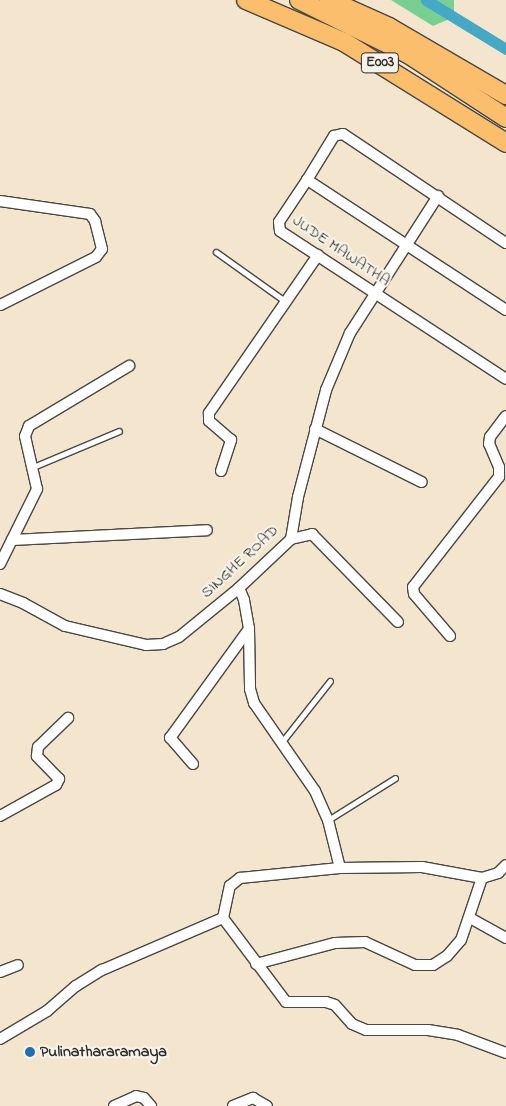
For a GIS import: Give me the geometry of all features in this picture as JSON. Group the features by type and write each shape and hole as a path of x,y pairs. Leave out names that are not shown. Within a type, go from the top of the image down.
{"highway":[{"name":"E003","path":"246,0 344,42 506,143"},
{"name":"E003","path":"299,0 408,54 506,118"},
{"path":"328,0 389,27 506,95"}],"street":[{"path":"506,243 344,134 334,136 307,180 506,310"},
{"name":"JUDE MAWATHA","path":"307,180 279,222 280,231 506,379"},
{"name":"SINGHE ROAD","path":"0,594 23,603 65,626 146,644 164,644 179,637 239,588 291,539 315,429 326,390 350,333 438,196"},
{"path":"0,201 90,214 96,221 102,249 96,257 0,305"},
{"path":"221,471 231,440 209,422 209,413 318,255"},
{"path":"0,564 38,489 25,436 29,426 129,366"},
{"path":"450,636 414,594 413,587 498,476 499,467 489,444 490,437 506,416"},
{"path":"315,429 422,482"},
{"path":"12,540 207,530"},
{"path":"291,539 312,534 327,546 398,622"},
{"path":"239,588 244,600 249,629 250,689 254,703 315,791 328,820 340,868"},
{"path":"193,764 170,738 249,629"},
{"path":"0,816 56,785 59,779 37,756 38,747 68,718"},
{"path":"223,918 230,886 240,878 340,868 422,867 482,878 502,875 506,865"},
{"path":"256,964 335,943 365,942 416,965 433,965 447,956 461,940 482,878"},
{"path":"223,918 238,934 256,964 286,1002 326,1002 335,1005 352,1024 366,1030 428,1030 458,1035 506,1053"},
{"path":"0,1039 47,1011 76,986 102,970 223,918"},
{"path":"470,918 506,938"},
{"path":"0,972 18,966"},
{"path":"114,1106 136,1096 144,1098 151,1106"},
{"path":"233,1106 253,1098 267,1106"}],"lane":[{"path":"216,252 286,302"},
{"path":"33,467 120,431"},
{"path":"281,743 330,681"},
{"path":"328,820 395,778"}],"green space":[{"path":"391,0 454,0 454,17 433,26"}],"waterway":[{"path":"426,0 506,49"}],"place":[{"name":"Pulinathararamaya","path":"30,1052"}]}
